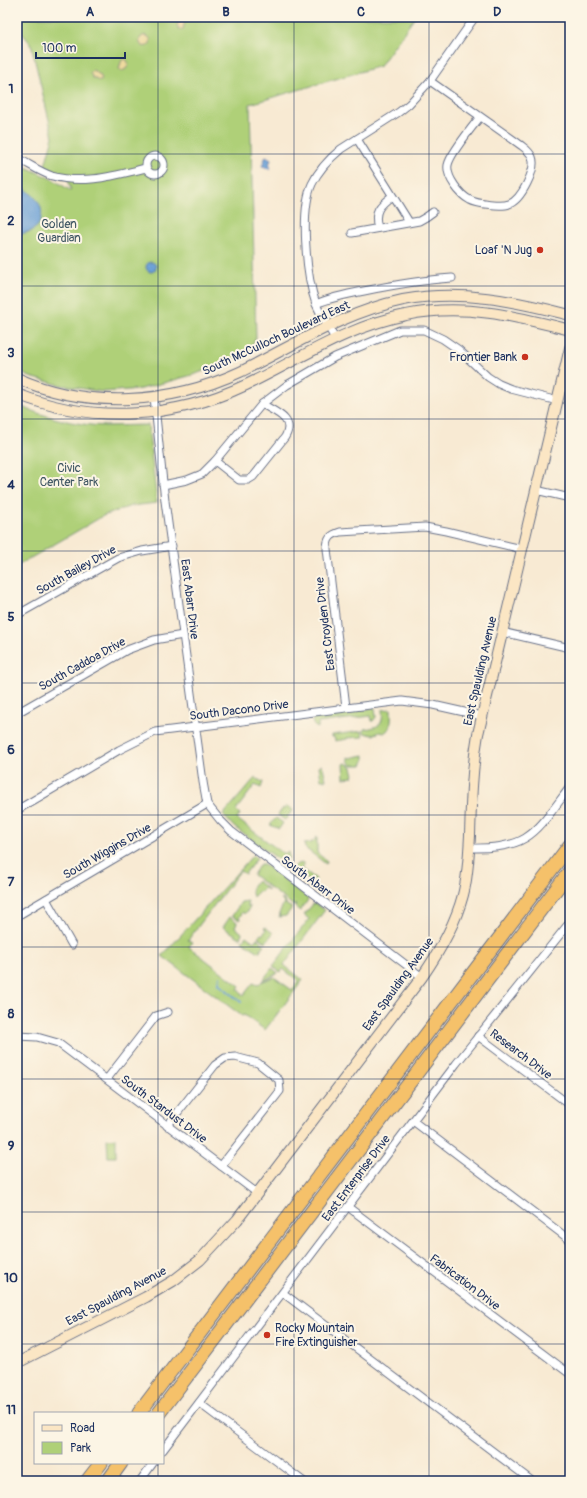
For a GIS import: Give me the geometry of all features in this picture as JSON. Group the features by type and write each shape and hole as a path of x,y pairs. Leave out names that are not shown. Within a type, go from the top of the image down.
{"highway":[{"path":"140,1412 570,845"},
{"path":"160,1412 570,871"},
{"path":"87,1481 100,1464"},
{"path":"108,1481 120,1464"}],"street":[{"path":"335,339 316,304 311,284 307,257 306,213 307,198 312,185 325,164 341,149 399,112 420,93 475,17"},
{"path":"430,81 522,146 532,157 532,171 523,190 514,201 504,205 470,200 464,196 448,171 450,160 480,117"},
{"path":"357,139 409,222"},
{"path":"17,158 46,174 68,179 94,179 146,168"},
{"path":"378,228 376,214 384,202 392,196"},
{"path":"352,233 419,220 433,212"},
{"path":"316,304 340,296 393,285 452,278"},
{"name":"South McCulloch Boulevard East","path":"17,378 49,390 83,397 125,400 154,397 190,391 220,380 328,326 361,312 404,300 442,296 475,296 500,299 570,315"},
{"path":"17,394 45,404 81,411 125,414 156,412 194,405 226,394 335,339 366,326 399,316 421,312 449,310 497,313 570,330"},
{"path":"163,485 198,476 215,461 262,404 287,385 335,357 400,330 424,330 443,339 459,350 499,384 511,389 558,401"},
{"name":"East Spaulding Avenue","path":"17,1362 146,1297 180,1276 200,1260 224,1235 257,1194 422,977 443,944 456,918 465,883 469,848 474,762 482,716 558,401 566,388 570,348"},
{"name":"East Abarr Drive","path":"154,397 163,485 207,804"},
{"path":"215,461 239,480 245,481 253,477 289,430 286,420 262,404"},
{"path":"536,490 570,498"},
{"name":"East Croyden Drive","path":"346,707 327,549 328,539 331,536 340,532 420,527 446,531 522,549"},
{"name":"South Bailey Drive","path":"17,615 118,558 136,552 172,546"},
{"path":"502,632 570,648"},
{"name":"South Caddoa Drive","path":"17,713 126,650 154,640 183,635"},
{"name":"South Dacono Drive","path":"17,810 119,750 155,732 387,702 411,702 433,705 482,716"},
{"path":"469,848 500,848 513,845 523,840 542,825 570,787"},
{"name":"South Wiggins Drive","path":"17,916 207,804"},
{"name":"South Abarr Drive","path":"207,804 220,820 236,835 422,977"},
{"path":"46,899 72,945"},
{"name":"East Enterprise Drive","path":"164,1449 478,1036 570,923"},
{"path":"107,1079 156,1016 168,1012"},
{"name":"South Stardust Drive","path":"17,1036 36,1037 58,1043 257,1194"},
{"name":"Research Drive","path":"478,1036 570,1105"},
{"path":"167,1126 215,1065 225,1058 235,1057 258,1063 279,1080 280,1091 221,1166"},
{"path":"413,1121 570,1240"},
{"name":"Fabrication Drive","path":"348,1207 570,1374"},
{"path":"283,1293 532,1481"},
{"path":"199,1403 303,1481"},
{"path":"140,1481 152,1464"}],"green space":[{"name":"Golden Guardian","path":"17,17 415,17 380,66 250,104 256,338 248,353 196,374 141,389 103,392 60,385 30,377 17,371 17,237 22,233 31,232 28,191 17,184 17,163 54,180 71,191 68,179 44,169 53,137 31,44 17,27"},
{"name":"Civic Center Park","path":"17,405 49,417 83,424 105,426 148,425 157,503 131,506 103,516 17,566"},
{"path":"375,708 376,717 373,721 371,716 318,723 318,728 313,725 312,721 312,716"},
{"path":"391,709 391,722 387,731 373,735 364,733 364,729 379,725 381,723 382,710"},
{"path":"362,731 363,737 347,738 335,741 334,737 332,737 332,735"},
{"path":"364,755 362,765 351,765 348,760 348,757 350,758"},
{"path":"346,763 352,767 354,775 352,777 344,778 343,764"},
{"path":"321,765 323,767 326,780 321,780 319,766"},
{"path":"255,778 263,782 261,788 255,785 236,810 240,814 237,819 284,854 288,851 289,857 285,864 234,827 223,815"},
{"path":"287,806 293,810 285,820 278,815 283,808 285,809"},
{"path":"276,818 283,823 279,829 270,825"},
{"path":"317,837 317,853 327,861 326,864 305,848 304,844 312,843 311,842 315,841 315,838"},
{"path":"253,855 257,858 245,874 240,871 188,940 192,942 189,947 240,986 238,989 243,996 253,983 258,985 261,982 274,977 292,990 299,981 283,969 280,972 273,966 309,919 304,915 313,904 316,904 325,910 284,965 303,980 265,1030 244,1015 242,1016 162,956"},
{"path":"260,864 264,864 307,897 308,900 300,911 295,907 295,904 294,906 253,875"},
{"path":"297,864 304,864 301,868 316,879 313,883 292,869"},
{"path":"257,881 269,890 264,888 253,897 251,889"},
{"path":"281,899 286,902 285,904 292,908 286,916 279,917 281,907 284,903"},
{"path":"248,901 247,905 250,907 245,914 243,912 239,918 241,919 240,920 232,916 241,902"},
{"path":"230,917 237,922 235,927 242,933 240,938 223,927"},
{"path":"265,927 273,933 266,942 258,937 266,930 264,928"},
{"path":"246,936 254,942 257,938 264,944 259,952 242,941"},
{"path":"272,968 278,973 262,981"},
{"path":"116,1138 116,1157 108,1157 107,1139"}],"sand":[{"path":"181,17 186,17 183,29 179,30 177,26 181,20"},
{"path":"145,35 149,37 151,41 149,45 145,47 141,45 139,41 141,37"},
{"path":"123,59 126,59 129,64 126,69 122,71 119,69"},
{"path":"93,70 100,75 102,79 101,81 93,78 90,73"}],"water":[{"path":"266,156 271,159 269,165 271,167 269,169 262,166"},
{"path":"17,184 35,198 41,207 42,212 37,227 17,237"},
{"path":"149,262 153,262 156,267 153,272 149,272 146,269 146,265"}],"waterway":[{"path":"220,976 219,984 241,1002"}],"place":[{"name":"Loaf 'N Jug","path":"540,250"},
{"name":"Frontier Bank","path":"525,357"},
{"name":"Rocky Mountain Fire Extinguisher","path":"267,1335"}]}
